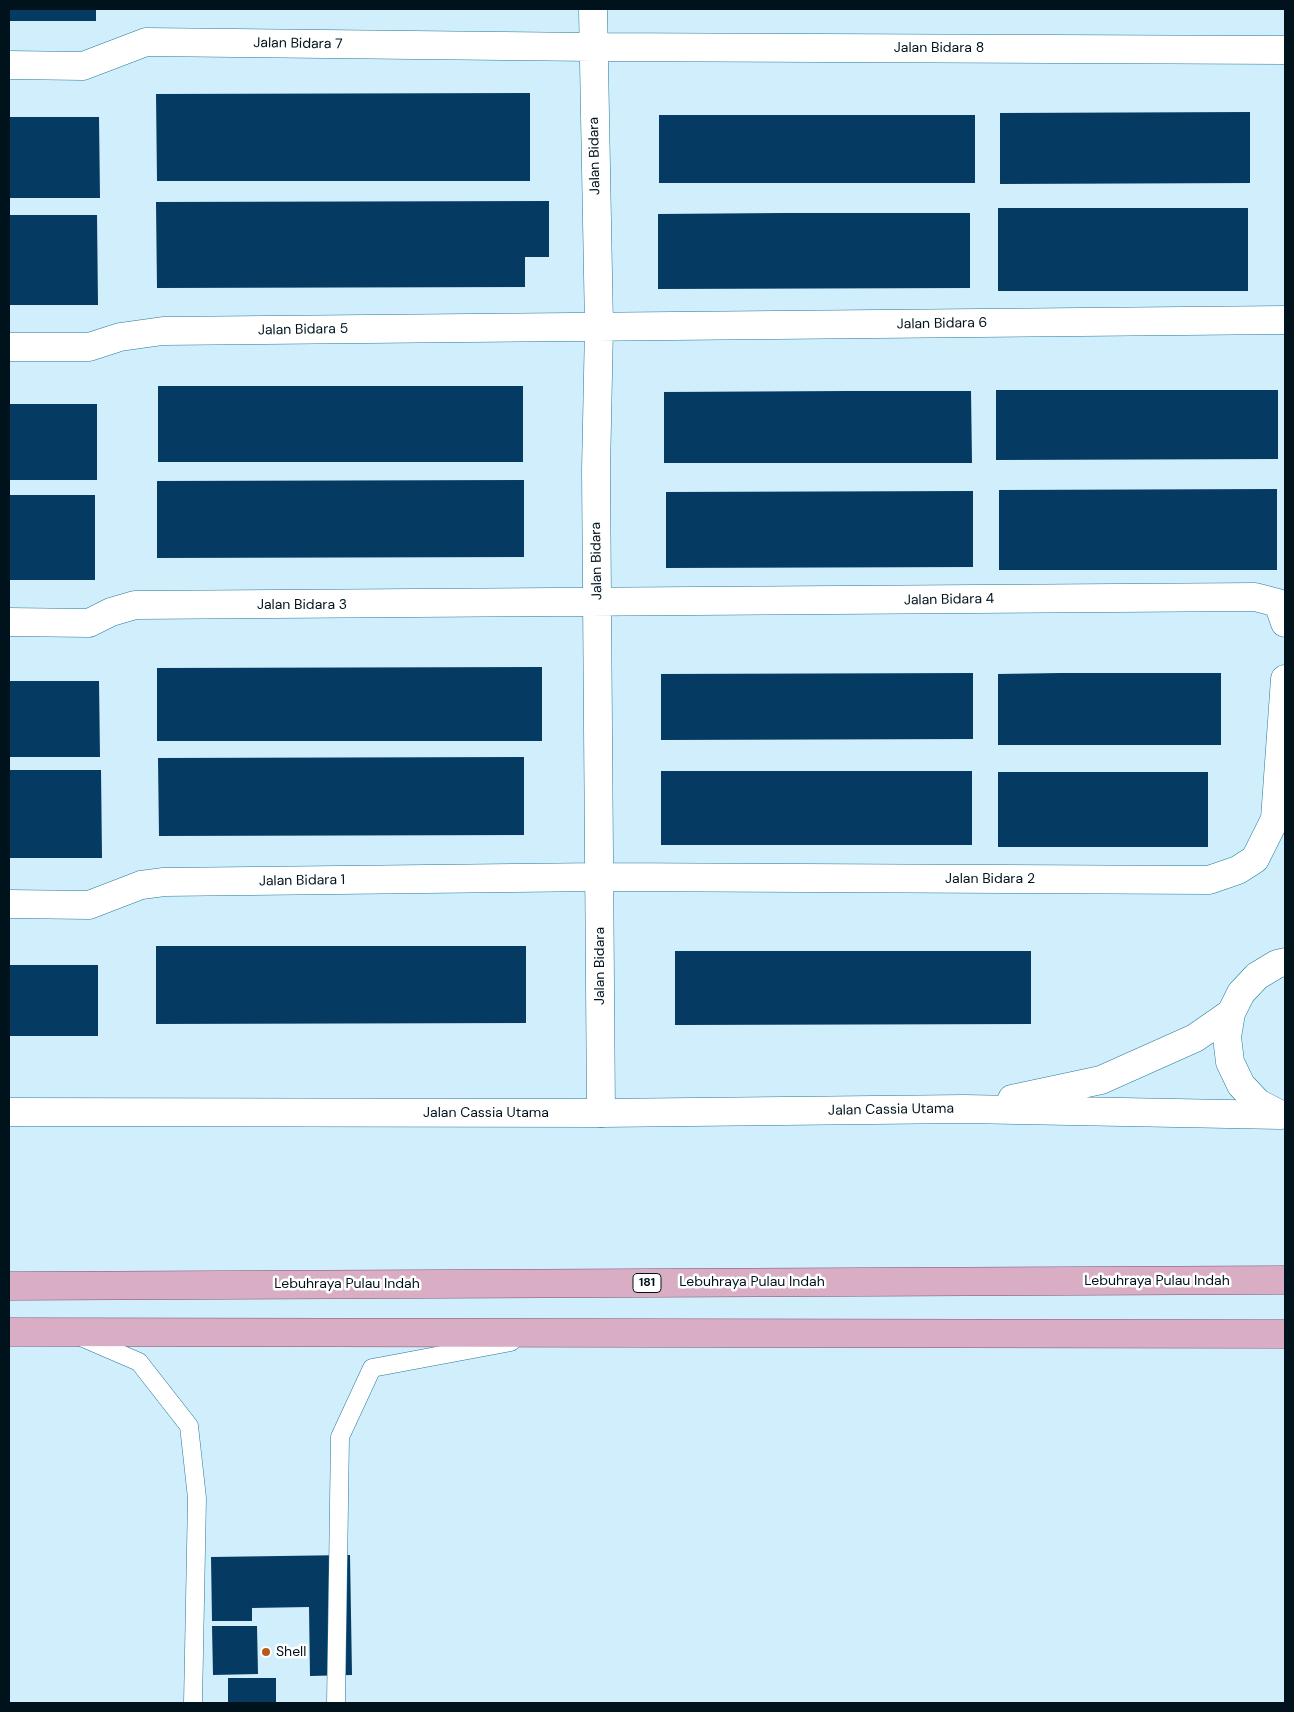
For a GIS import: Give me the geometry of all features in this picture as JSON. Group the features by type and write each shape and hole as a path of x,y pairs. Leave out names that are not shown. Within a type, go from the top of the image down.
{"main road":[{"name":"Lebuhraya Pulau Indah","path":"9,1286 1285,1280"},
{"path":"9,1332 1285,1334"}],"street":[{"name":"Jalan Bidara","path":"593,9 592,47 599,326 596,470 601,1113"},
{"name":"Jalan Bidara 7","path":"9,65 83,66 146,42 592,47"},
{"name":"Jalan Bidara 8","path":"592,47 1285,50"},
{"name":"Jalan Bidara 6","path":"599,326 1285,320"},
{"name":"Jalan Bidara 5","path":"9,347 88,347 120,337 162,332 599,326"},
{"name":"Jalan Bidara 4","path":"598,604 1255,597 1278,602 1285,623"},
{"name":"Jalan Bidara 3","path":"9,622 89,623 111,612 135,606 598,604"},
{"name":"Jalan Bidara 2","path":"600,878 1209,880 1238,870 1255,859 1275,819 1285,679"},
{"name":"Jalan Bidara 1","path":"9,904 89,905 141,885 164,882 600,878"},
{"path":"1283,1115 1258,1103 1241,1085 1230,1062 1227,1037 1231,1013 1242,992 1257,976 1277,964 1285,962"},
{"name":"Jalan Cassia Utama","path":"964,1109 1101,1080 1195,1038 1231,1013"},
{"name":"Jalan Cassia Utama","path":"9,1112 601,1113 964,1109 1283,1115"}],"lane":[{"path":"68,1332 139,1362 189,1426 197,1498 193,1703"},
{"path":"336,1703 340,1437 372,1368 563,1333"}],"building":[{"path":"9,9 96,9 96,21 9,21"},
{"path":"530,93 530,181 157,181 156,94"},
{"path":"1250,112 1250,183 1000,184 1000,113"},
{"path":"659,115 975,115 975,183 659,183"},
{"path":"9,117 99,117 100,198 9,198"},
{"path":"549,201 549,257 525,257 525,287 157,288 156,202"},
{"path":"998,208 1248,208 1248,291 998,291"},
{"path":"970,213 970,288 658,289 658,214"},
{"path":"9,215 97,215 98,305 9,305"},
{"path":"158,386 523,386 523,462 158,462"},
{"path":"996,390 1278,390 1278,459 996,460"},
{"path":"971,391 972,463 664,463 664,392"},
{"path":"9,404 97,404 97,480 9,480"},
{"path":"524,480 524,557 157,558 157,481"},
{"path":"1277,489 1277,570 999,570 999,490"},
{"path":"973,491 973,567 666,568 666,492"},
{"path":"9,495 95,495 95,580 9,580"},
{"path":"542,667 542,741 157,741 157,668"},
{"path":"973,673 973,739 661,740 661,674"},
{"path":"1221,673 1221,745 998,745 998,674"},
{"path":"9,681 99,681 100,757 9,757"},
{"path":"524,757 524,835 159,836 158,758"},
{"path":"9,770 101,770 102,858 9,858"},
{"path":"661,771 972,771 972,845 661,845"},
{"path":"998,772 1208,772 1208,847 998,847"},
{"path":"156,946 526,946 526,1023 156,1024"},
{"path":"675,951 1031,951 1031,1024 675,1025"},
{"path":"9,965 98,965 98,1036 9,1036"},
{"path":"350,1555 352,1675 310,1676 309,1607 252,1608 252,1621 212,1621 211,1557"},
{"path":"212,1626 257,1626 258,1674 213,1675"},
{"path":"228,1678 276,1678 276,1703 228,1703"}],"place":[{"name":"Shell","path":"266,1652"}]}
